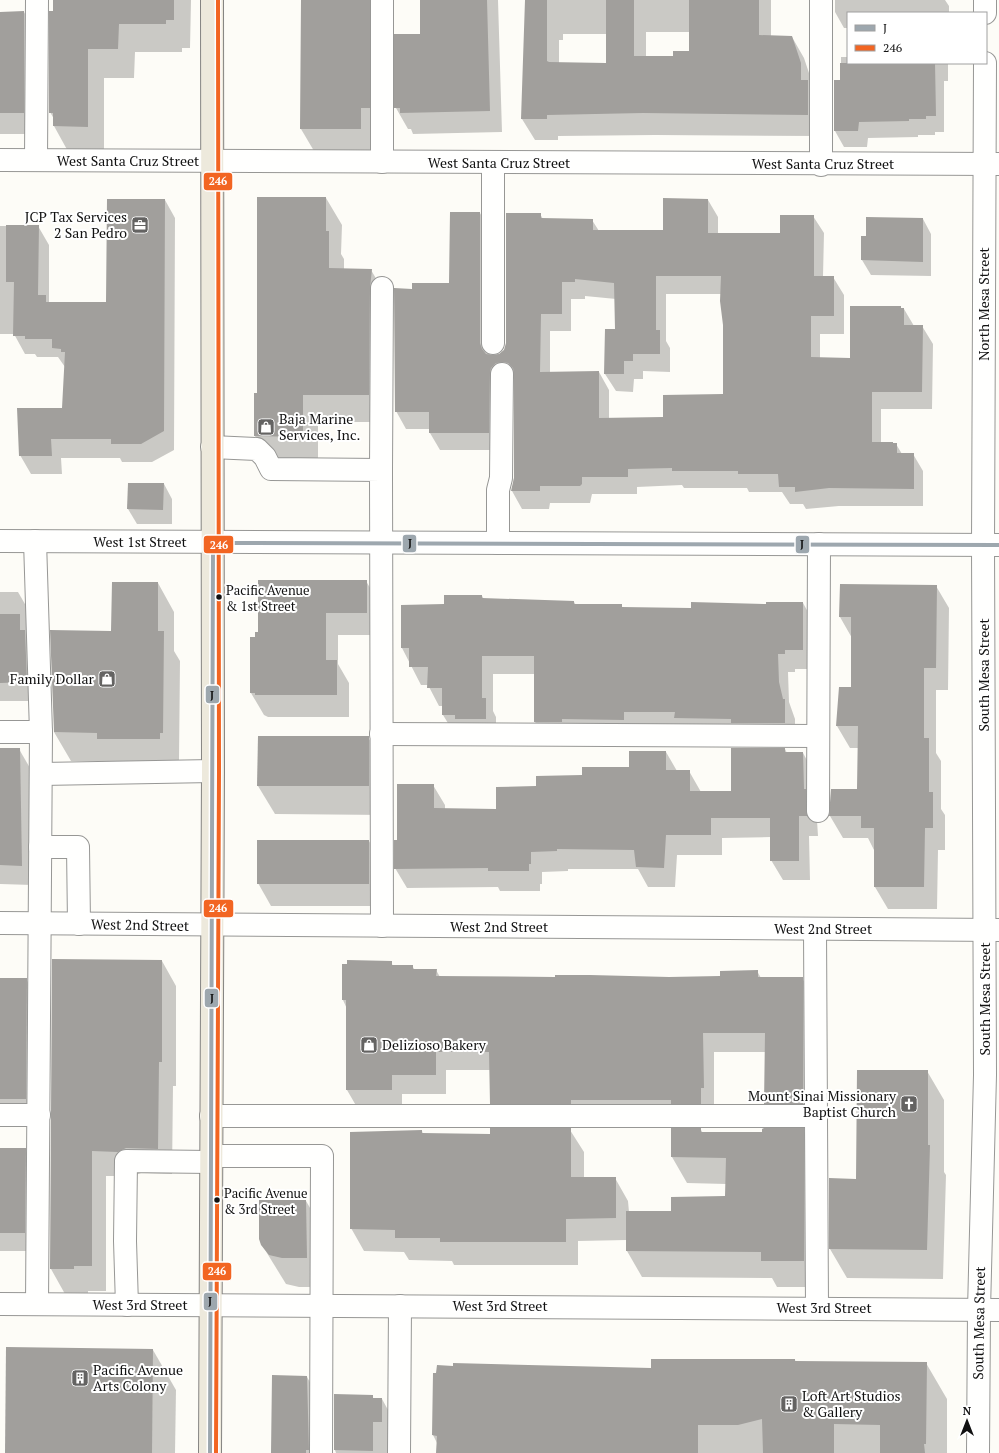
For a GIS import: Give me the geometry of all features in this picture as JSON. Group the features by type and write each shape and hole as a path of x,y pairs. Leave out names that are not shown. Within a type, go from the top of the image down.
{"main road":[{"path":"210,1453 213,926 212,0"}],"street":[{"path":"36,160 37,0"},
{"path":"382,0 382,162"},
{"path":"821,0 821,165"},
{"path":"985,0 985,12"},
{"name":"North Mesa Street","path":"985,64 992,164 991,545"},
{"name":"West Santa Cruz Street","path":"0,160 821,165 992,164"},
{"path":"493,163 493,342"},
{"path":"382,288 382,926"},
{"path":"498,543 498,490 501,478 502,374"},
{"path":"212,447 257,449 265,458 271,469 381,470"},
{"name":"West 1st Street","path":"0,541 991,545"},
{"path":"35,541 41,732 37,1304"},
{"path":"818,811 819,544"},
{"name":"South Mesa Street","path":"978,1453 989,1310 992,1075 991,545"},
{"path":"0,732 41,732"},
{"path":"381,734 818,736"},
{"path":"41,774 213,771"},
{"path":"40,847 78,847 79,924"},
{"name":"West 2nd Street","path":"0,923 213,926 992,930"},
{"path":"815,929 818,1307"},
{"path":"0,1115 39,1115"},
{"path":"211,1116 816,1116"},
{"path":"127,1305 125,1241 126,1161 322,1156 321,1453"},
{"name":"West 3rd Street","path":"0,1304 818,1307 989,1310"},
{"path":"399,1453 400,1306"}],"building":[{"path":"53,0 174,0 174,20 166,20 166,24 119,24 118,49 88,49 88,127 53,126 53,113 49,113 49,11 53,11"},
{"path":"301,0 370,0 370,108 361,108 361,129 300,129"},
{"path":"420,0 487,0 490,111 400,113 400,108 394,108 394,34 420,34"},
{"path":"525,0 547,0 547,61 606,63 606,0 634,0 634,56 673,56 673,51 689,51 689,0 759,0 759,35 792,36 801,63 801,80 808,80 808,115 643,113 547,115 547,119 521,119"},
{"path":"24,11 24,113 0,113 0,12"},
{"path":"840,63 935,64 936,116 926,116 926,119 909,119 909,121 859,122 858,131 834,131 834,80 840,80"},
{"path":"257,197 326,197 326,231 329,231 329,268 372,269 370,288 369,395 303,395 303,437 254,436 254,393 257,393"},
{"path":"663,198 708,199 708,233 780,233 780,215 814,215 814,276 834,276 834,316 811,316 811,357 850,358 850,306 901,306 901,308 904,308 904,325 923,325 922,392 872,392 872,442 897,443 897,453 914,453 914,489 829,488 795,492 795,487 779,487 778,474 738,474 738,471 672,471 672,468 628,469 628,477 582,477 582,484 580,486 540,486 540,491 511,491 514,478 514,374 513,368 508,363 503,362 496,363 491,368 490,373 489,433 429,433 429,412 395,412 394,288 412,289 412,283 449,283 450,212 480,212 480,343 486,354 493,355 499,354 504,350 506,343 506,213 541,213 541,218 593,219 593,230 663,230","holes":["656,276 721,276 720,301 723,325 723,394 663,395 663,417 599,418 599,371 540,372 541,314 562,314 562,282 575,282 575,279 614,283 615,329 605,329 604,374 624,374 624,361 633,361 633,354 660,354 660,330 656,330"]},
{"path":"107,199 165,199 164,431 141,444 111,444 111,439 51,439 52,456 19,456 17,408 62,408 65,352 61,352 61,349 52,348 52,339 25,339 25,336 13,336 14,282 6,282 6,225 39,225 38,295 46,295 46,302 106,302"},
{"path":"866,217 923,218 923,262 861,260 861,236 866,236"},
{"path":"128,483 164,483 163,510 127,509"},
{"path":"258,580 367,580 367,613 326,613 326,660 337,660 337,695 255,695 255,693 250,693 250,637 255,637 255,632 258,632"},
{"path":"112,582 158,582 158,631 164,631 163,733 160,733 160,739 97,739 97,733 54,732 50,630 111,631"},
{"path":"840,584 937,585 936,668 924,668 924,738 929,738 929,792 933,792 933,828 925,828 924,887 874,887 874,828 861,828 861,816 829,816 831,789 857,789 858,726 836,726 839,687 851,687 851,617 839,617"},
{"path":"444,595 482,595 482,598 574,601 574,604 622,604 622,607 691,608 691,602 766,604 766,602 803,602 803,650 785,650 785,654 778,654 779,682 783,699 785,699 785,723 731,723 731,719 674,718 675,712 624,712 624,720 562,719 562,722 534,722 534,656 482,656 482,698 486,698 486,719 455,719 455,715 442,715 442,688 427,688 428,667 409,667 409,648 401,648 401,605 444,604"},
{"path":"0,614 20,614 20,630 25,630 27,682 0,683"},
{"path":"258,736 369,736 369,786 257,786"},
{"path":"0,748 20,748 22,866 0,865"},
{"path":"731,748 785,748 785,752 803,752 804,789 806,789 807,816 799,816 799,861 770,861 770,818 711,818 711,835 666,835 664,868 636,867 634,850 557,849 557,851 531,852 531,864 529,864 529,871 488,871 488,868 394,869 394,840 397,840 397,784 434,784 434,808 496,809 496,787 536,786 536,776 582,775 582,767 629,767 629,751 666,751 666,770 690,770 690,791 731,791"},
{"path":"257,840 369,840 369,884 257,884"},
{"path":"52,959 162,960 162,1062 159,1062 158,1149 126,1148 118,1152 92,1151 92,1266 74,1266 74,1269 50,1269"},
{"path":"347,960 392,961 392,965 413,965 413,969 437,969 436,976 555,977 555,975 590,975 669,977 720,976 720,971 758,970 758,977 803,977 803,1104 764,1104 765,1033 703,1033 704,1088 701,1088 701,1104 671,1104 671,1100 571,1100 571,1104 490,1104 489,1052 436,1052 436,1075 392,1075 392,1090 346,1090 346,1000 342,1000 342,964 347,964"},
{"path":"0,978 27,978 26,1099 0,1099"},
{"path":"857,1070 928,1070 928,1145 930,1145 927,1250 829,1249 829,1178 856,1179"},
{"path":"490,1128 571,1128 571,1177 616,1177 616,1218 566,1219 566,1242 440,1242 440,1238 395,1238 395,1230 350,1229 350,1132 422,1130 422,1133 490,1134"},
{"path":"671,1128 701,1128 701,1132 762,1132 762,1129 764,1128 804,1128 804,1261 761,1261 761,1252 626,1251 626,1211 671,1211 671,1197 725,1196 726,1158 671,1157"},
{"path":"0,1148 26,1148 25,1233 0,1233"},
{"path":"259,1200 306,1200 307,1258 282,1258 269,1255 261,1245 259,1239"},
{"name":"Pacific Avenue Arts Colony","path":"6,1347 153,1349 152,1453 5,1453"},
{"path":"651,1359 795,1359 795,1361 927,1362 925,1453 880,1453 880,1425 834,1424 834,1453 763,1453 762,1419 738,1425 698,1425 698,1453 436,1453 437,1436 432,1435 433,1373 436,1373 437,1365 453,1366 453,1363 651,1368"},
{"path":"272,1375 307,1376 309,1450 306,1450 306,1453 271,1453"},
{"path":"334,1394 373,1395 373,1398 382,1398 382,1422 373,1422 373,1451 334,1450"}],"transit line":[{"name":"246","path":"216,1453 219,771 218,0"},
{"name":"J","path":"213,543 999,545"},
{"name":"J","path":"210,1453 213,543"}],"place":[{"name":"JCP Tax Services 2 San Pedro","path":"140,225"},
{"name":"Baja Marine Services, Inc.","path":"266,427"},
{"name":"Pacific Avenue & 1st Street","path":"219,597"},
{"name":"Family Dollar","path":"107,679"},
{"name":"Delizioso Bakery","path":"369,1045"},
{"name":"Mount Sinai Missionary Baptist Church","path":"909,1104"},
{"name":"Pacific Avenue & 3rd Street","path":"217,1200"},
{"name":"Pacific Avenue Arts Colony","path":"80,1378"},
{"name":"Loft Art Studios & Gallery","path":"789,1404"}]}
